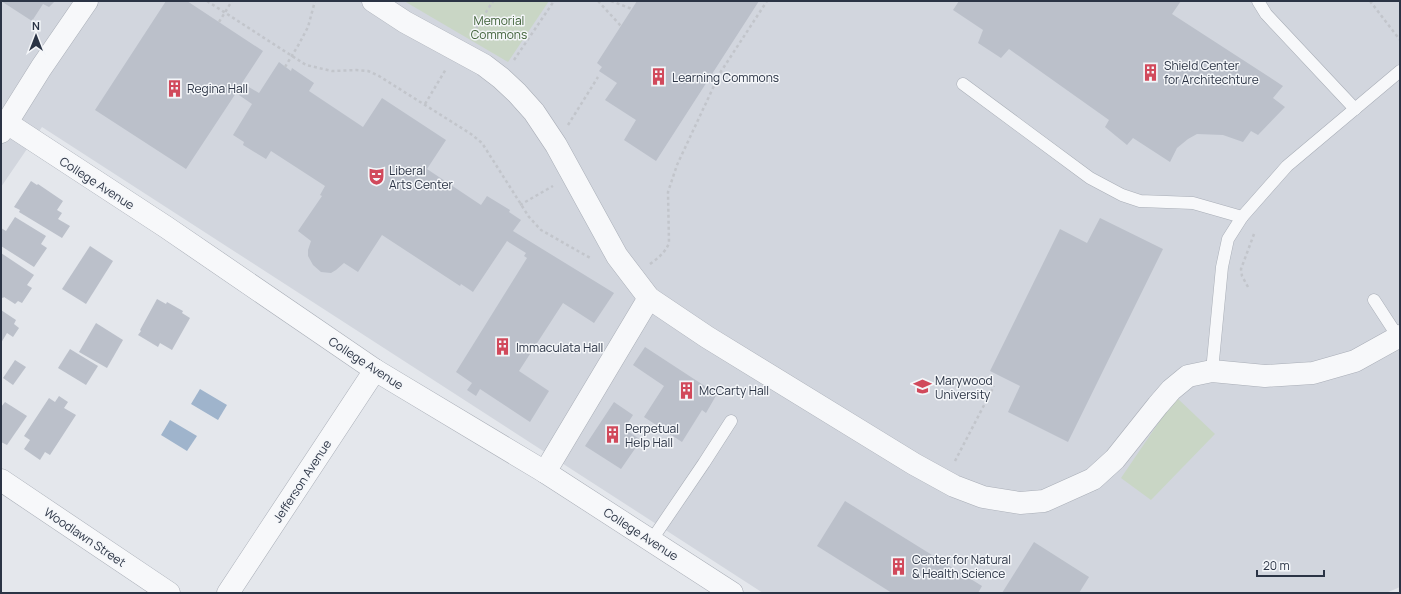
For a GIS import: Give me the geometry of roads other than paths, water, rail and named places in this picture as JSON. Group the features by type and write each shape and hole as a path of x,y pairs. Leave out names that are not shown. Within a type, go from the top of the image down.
{"street":[{"path":"4,128 41,68 87,1"},
{"path":"373,1 405,22 484,66 501,78 517,93 534,112 556,145 617,256 649,298 714,341 914,464 945,481 983,497 1020,503 1044,501 1093,479 1115,460 1158,404 1171,390 1188,376 1212,371 1265,376 1313,373 1355,361 1399,338"},
{"name":"College Avenue","path":"4,128 172,232 375,370 545,472 732,593"},
{"path":"545,472 649,298"},
{"name":"Jefferson Avenue","path":"228,593 375,370"},
{"name":"Woodlawn Street","path":"1,480 169,593"}],"lane":[{"path":"1258,1 1266,14 1355,108"},
{"path":"1212,371 1222,268 1228,239 1242,217 1287,166 1400,71"},
{"path":"963,84 1090,178 1122,195 1140,201 1193,203 1242,217"},
{"path":"1374,300 1399,338"},
{"path":"651,541 731,421"}],"water":[{"path":"200,389 227,405 218,420 191,404"},
{"path":"170,420 197,436 187,451 161,435"}],"place":[{"name":"Shield Center for Architechture","path":"1151,72"},
{"name":"Learning Commons","path":"659,77"},
{"name":"Regina Hall","path":"174,88"},
{"name":"Liberal Arts Center","path":"376,177"},
{"name":"Immaculata Hall","path":"503,347"},
{"name":"Marywood University","path":"922,387"},
{"name":"McCarty Hall","path":"686,390"},
{"name":"Perpetual Help Hall","path":"612,435"},
{"name":"Center for Natural & Health Science","path":"899,566"}],"park label":[{"name":"Memorial Commons","path":"499,27"}]}
